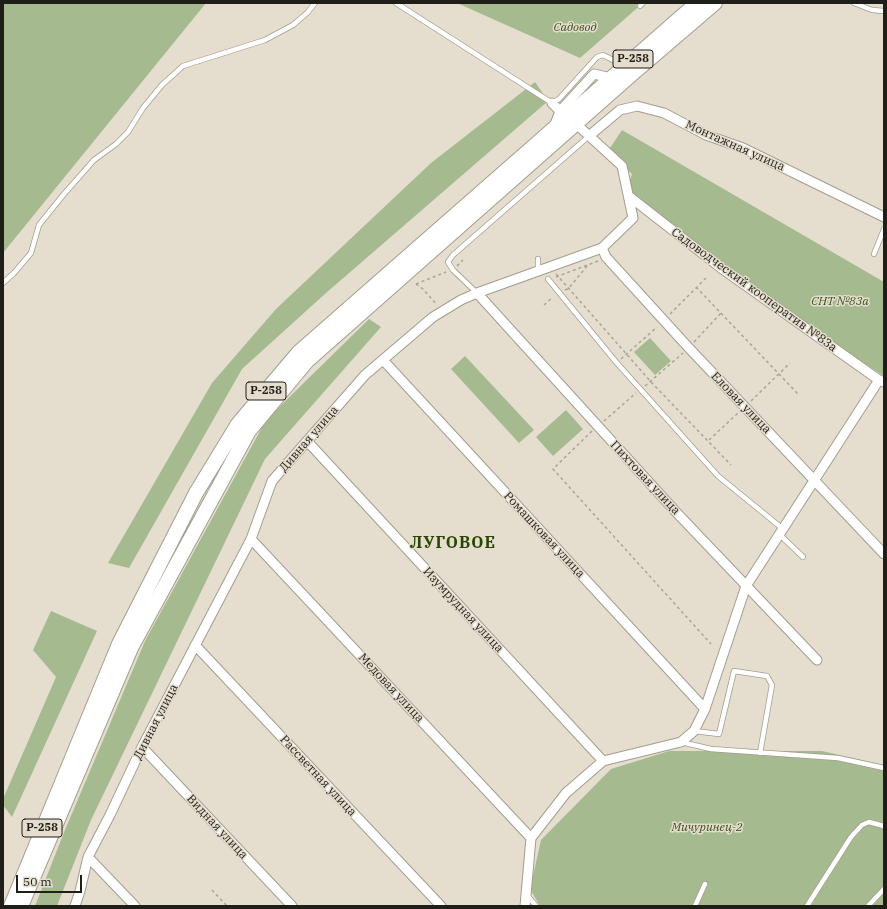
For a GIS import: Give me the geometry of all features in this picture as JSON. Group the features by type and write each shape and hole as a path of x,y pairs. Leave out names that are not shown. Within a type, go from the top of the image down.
{"main road":[{"path":"21,906 131,648 249,431 307,361 568,117 701,8 716,5"},
{"name":"Р-258","path":"11,906 119,644 196,493 238,424 299,352 568,117 624,66 701,8"}],"street":[{"name":"Дивная улица","path":"75,906 88,857 110,815 142,747 251,539 272,481 365,375 433,317 460,300 538,273 602,248 633,218 630,197 622,166 552,103"},
{"name":"Монтажная улица","path":"589,136 620,110 637,106 664,113 706,135 743,148 884,218"},
{"name":"Садоводческий кооператив №83а","path":"630,197 721,268 882,381"},
{"name":"Еловая улица","path":"602,248 606,257 668,326 884,554"},
{"name":"Пихтовая улица","path":"478,293 516,330 597,426 817,660"},
{"name":"Ромашковая улица","path":"383,360 705,709"},
{"path":"525,906 531,838 566,794 603,761 681,742 694,731 705,709 746,586 814,480 882,381"},
{"name":"Изумрудная улица","path":"307,441 603,761"},
{"name":"Медовая улица","path":"251,539 531,838"},
{"name":"Рассветная улица","path":"195,645 441,906"},
{"name":"Видная улица","path":"142,747 292,906"},
{"path":"88,857 135,906"}],"lane":[{"path":"3,283 14,273 31,253 39,224 94,160 116,144 128,132 142,108 162,85 183,66 265,40 293,25 307,13 315,3"},
{"path":"396,3 552,103 559,99 597,57 603,55 624,66"},
{"path":"854,3 872,10 884,11"},
{"path":"478,293 453,270 448,262 453,255 589,136"},
{"path":"874,254 884,229"},
{"path":"538,259 538,273"},
{"path":"548,279 560,291 616,362 718,476 782,532 803,557"},
{"path":"694,731 719,734 734,671 767,676 772,685 760,753"},
{"path":"681,742 711,749 838,758 884,768"},
{"path":"807,906 851,837 862,825 869,822 884,826"},
{"path":"695,906 706,884"},
{"path":"868,906 884,889"},
{"path":"527,894 536,906"}],"path":[{"path":"568,289 588,265"},
{"path":"554,266 557,276 568,289 651,382 731,465"},
{"path":"416,284 453,270"},
{"path":"412,281 434,300"},
{"path":"696,287 798,394"},
{"path":"544,305 560,291"},
{"path":"640,389 597,426 553,469 711,644"},
{"path":"212,890 227,906"}],"green space":[{"path":"3,3 206,3 3,253"},
{"name":"Садовод","path":"457,3 643,3 580,58"},
{"path":"535,82 548,101 326,293 242,369 129,568 108,563 212,383 276,309 431,163"},
{"name":"СНТ №83а","path":"622,130 884,282 884,376 823,337 723,268 626,192 632,174 608,151"},
{"path":"369,319 381,327 265,459 91,820 57,906 35,906 65,830 145,641 266,420"},
{"path":"650,338 671,361 655,375 634,352"},
{"path":"465,356 534,430 519,443 451,369"},
{"path":"566,410 583,429 553,456 536,437"},
{"path":"51,611 97,631 12,817 3,805 3,799 56,677 33,650"},
{"name":"Мичуринец-2","path":"669,751 822,751 884,765 884,906 540,906 530,889 541,840 611,769"}],"district":[{"name":"ЛУГОВОЕ","path":"453,543"}]}
